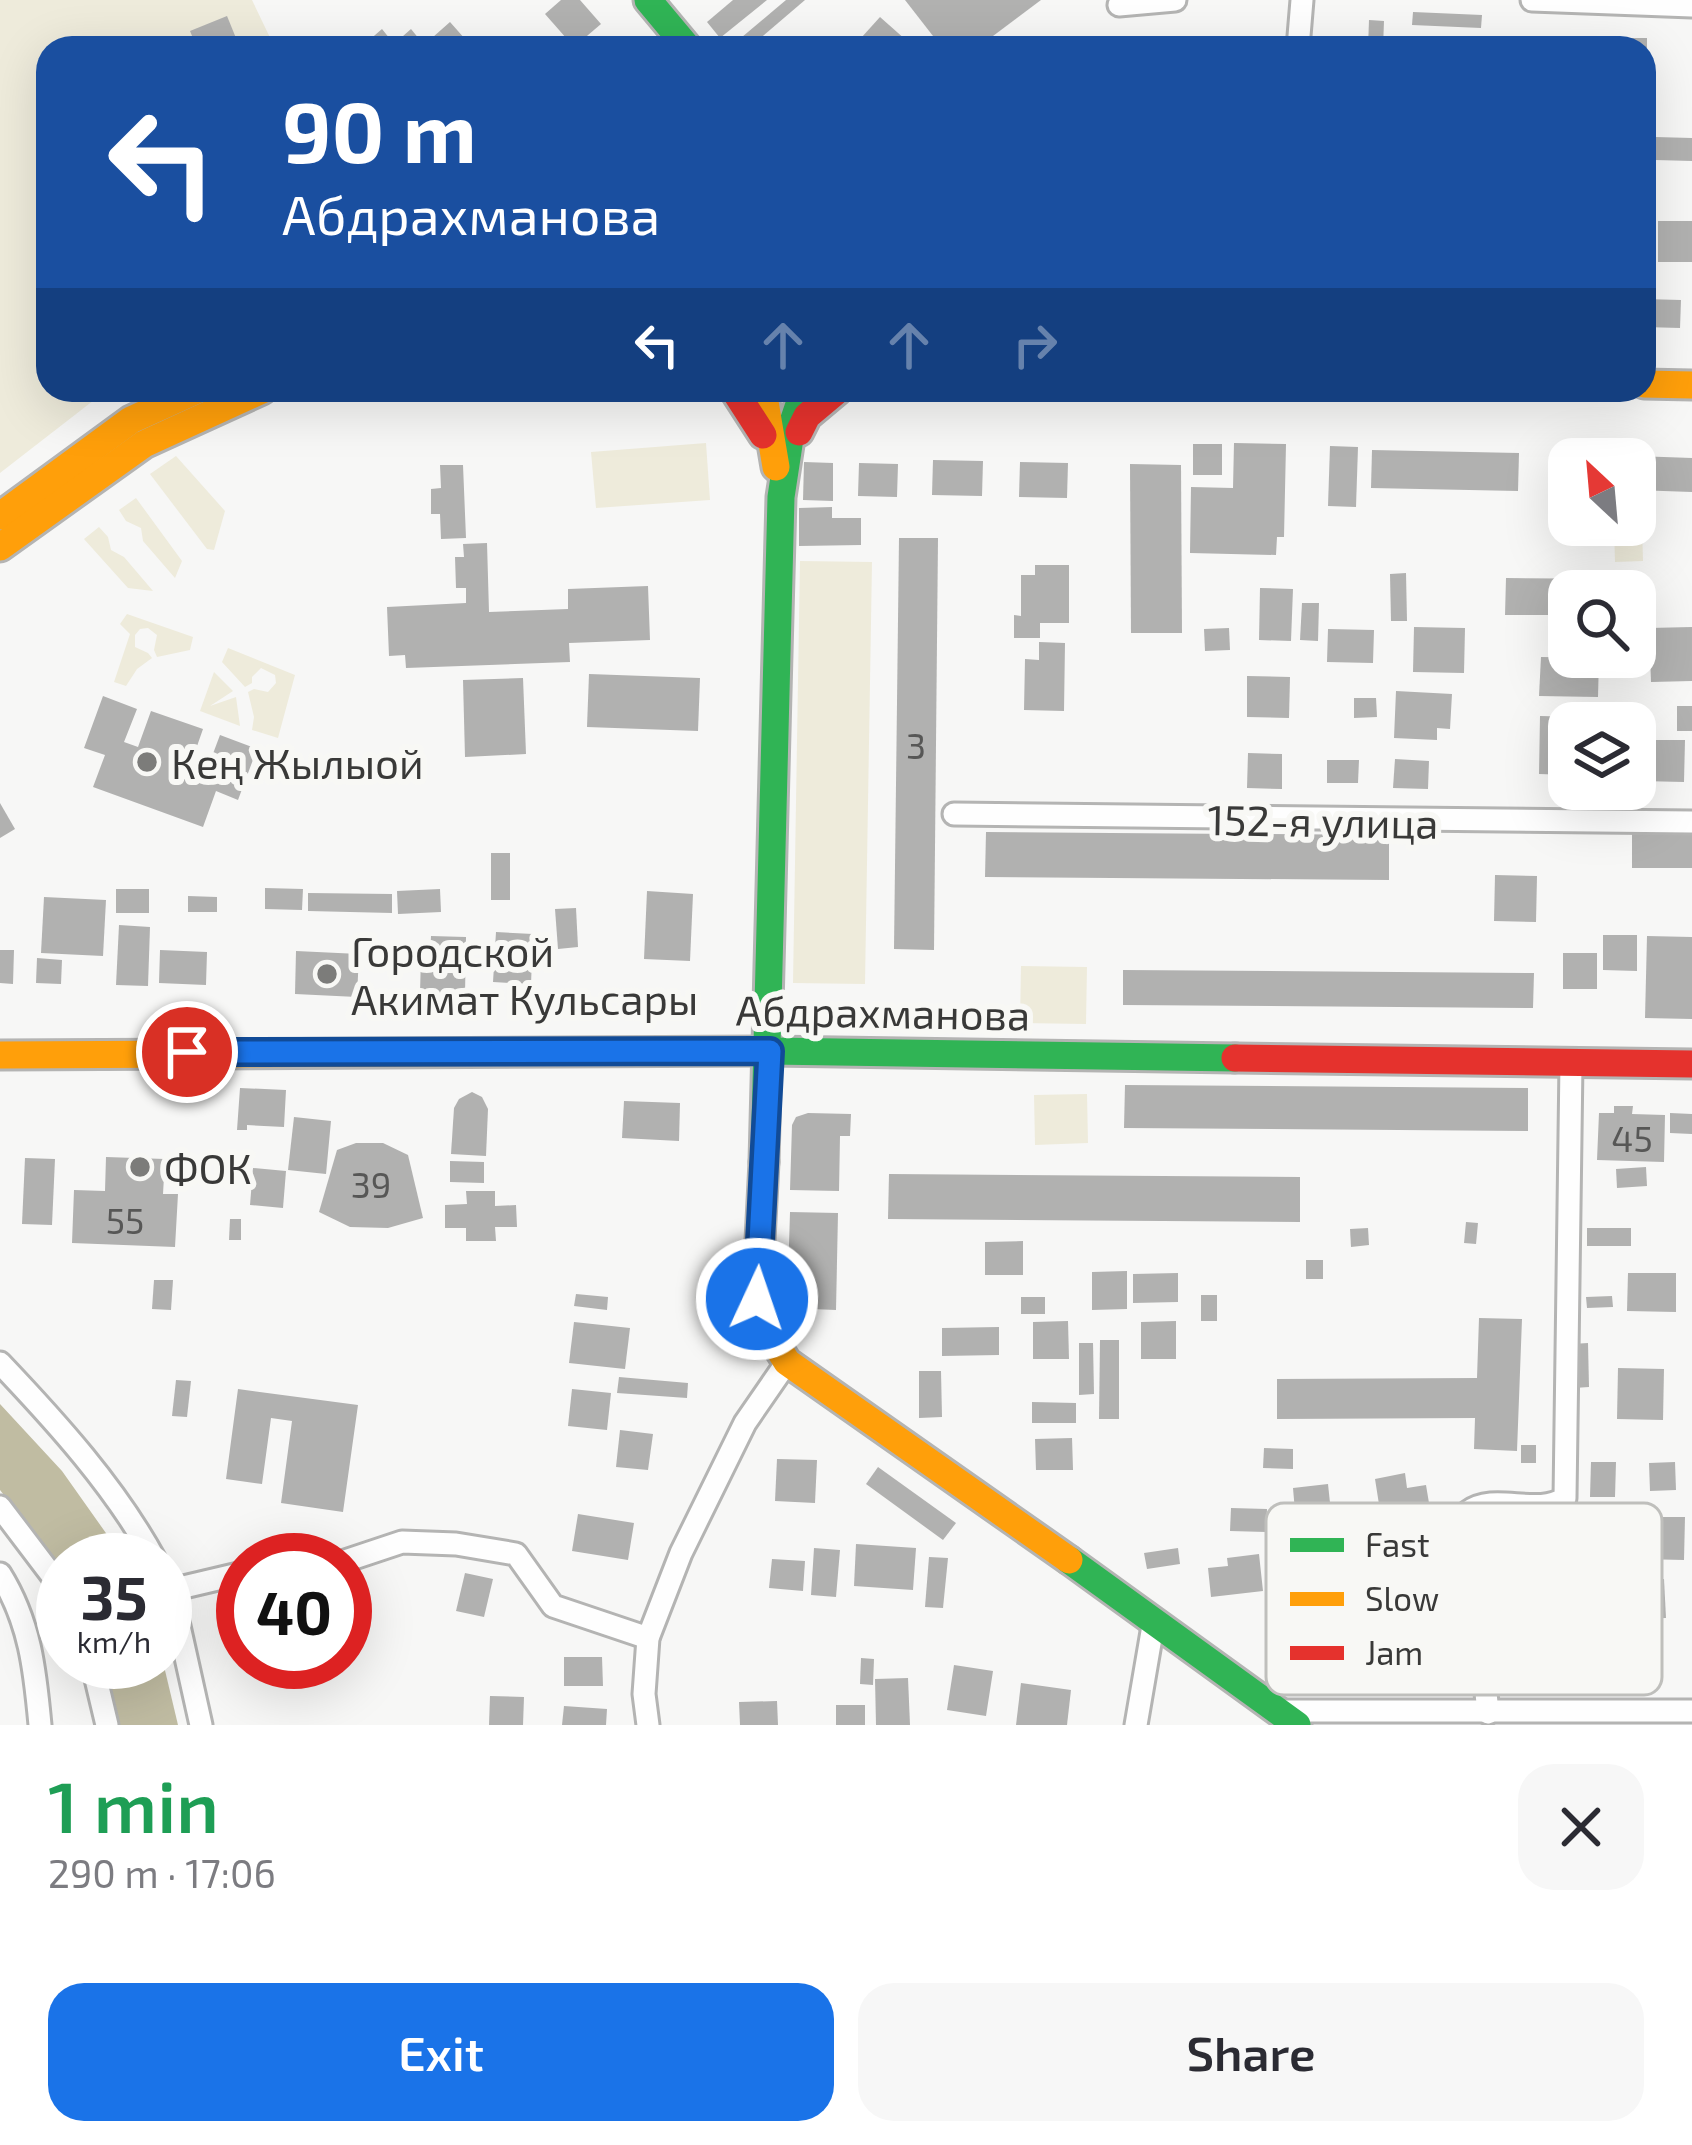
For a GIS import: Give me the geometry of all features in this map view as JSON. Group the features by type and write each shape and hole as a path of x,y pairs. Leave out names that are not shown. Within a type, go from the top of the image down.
{"street":[{"path":"649,0 678,36"},
{"path":"1119,4 1175,0"},
{"path":"1299,36 1302,0"},
{"path":"1532,0 1692,6"},
{"path":"1656,384 1692,385"},
{"path":"0,516 131,420 171,402"},
{"path":"0,547 144,444 236,402"},
{"path":"742,402 780,458"},
{"path":"766,402 780,458 781,496 770,1051 757,1299 770,1335 788,1361 1290,1718 1692,1711"},
{"path":"780,458 800,402"},
{"path":"780,458 807,416 824,402"},
{"name":"152-я улица","path":"955,814 1692,822"},
{"name":"Абдрахманова","path":"0,1054 770,1051 1692,1064"},
{"path":"1552,1503 1565,1498 1571,1063"},
{"path":"648,1725 644,1694 648,1638 681,1553 736,1442 788,1361"},
{"path":"0,1363 58,1425 140,1533"},
{"path":"0,1507 36,1554"},
{"path":"372,1552 402,1542 456,1544 516,1554 553,1606 648,1638"},
{"path":"0,1574 18,1604 33,1657 40,1725"},
{"path":"1136,1725 1154,1620"},
{"path":"192,1687 201,1725"},
{"path":"98,1689 106,1725"},
{"path":"1485,1695 1487,1713"}],"shaded area":[{"path":"0,0 252,0 269,36 36,36 36,402 92,402 0,473"},
{"path":"706,443 710,500 596,508 591,452"},
{"path":"176,456 225,511 214,550 207,549 150,474"},
{"path":"136,498 182,561 175,578 143,541 141,528 126,521 119,510"},
{"path":"99,527 111,550 124,557 153,591 128,588 84,539"},
{"path":"1615,546 1643,546 1643,561 1615,562"},
{"path":"800,561 872,562 865,984 793,983"},
{"path":"127,614 193,637 190,650 157,657 157,635 148,628 140,629 135,647 152,658 126,686 114,682 130,634 120,624"},
{"path":"228,648 295,675 278,738 252,730 248,692 268,692 276,683 275,675 261,668 245,687 222,662"},
{"path":"214,672 233,691 210,706 236,697 240,726 200,711"},
{"path":"1021,966 1087,967 1086,1024 1020,1023"},
{"path":"1087,1094 1088,1143 1035,1145 1034,1095"},
{"path":"0,1404 62,1471 106,1533 36,1536 0,1490"},
{"path":"105,1689 169,1689 178,1725 114,1725"}],"building":[{"path":"561,0 580,0 601,24 587,36 564,36 545,14"},
{"path":"733,0 767,0 722,36 707,22"},
{"path":"786,0 805,0 763,36 743,36"},
{"path":"905,0 1041,0 993,36 933,36"},
{"path":"1413,12 1482,15 1481,28 1412,25"},
{"path":"227,16 235,36 192,36 190,31"},
{"path":"880,17 901,36 863,36"},
{"path":"1369,20 1384,21 1383,36 1368,36"},
{"path":"450,22 462,36 434,36"},
{"path":"1656,137 1692,138 1692,161 1656,160"},
{"path":"1658,221 1692,221 1692,262 1658,262"},
{"path":"1656,299 1681,300 1680,328 1656,327"},
{"path":"1234,443 1286,444 1284,537 1277,537 1276,555 1190,553 1191,487 1233,488"},
{"path":"1193,444 1222,444 1222,475 1193,475"},
{"path":"1330,446 1358,447 1356,507 1328,506"},
{"path":"1372,450 1519,453 1518,491 1371,488"},
{"path":"1656,457 1692,458 1692,492 1656,491"},
{"path":"933,460 983,461 982,496 932,495"},
{"path":"804,462 833,463 833,501 803,500"},
{"path":"1020,462 1068,463 1067,498 1019,497"},
{"path":"859,463 898,464 897,497 858,496"},
{"path":"1130,464 1181,465 1182,633 1131,633"},
{"path":"440,465 463,465 466,538 441,539 440,514 431,514 431,489 441,488"},
{"path":"832,507 832,518 861,518 861,545 799,546 799,508"},
{"path":"899,538 938,538 934,950 894,949"},
{"path":"487,543 489,612 568,609 568,589 648,586 650,640 569,643 570,662 406,668 405,655 389,656 387,607 466,603 466,588 456,588 455,557 464,557 463,544"},
{"path":"1035,565 1069,565 1069,623 1040,623 1040,638 1014,638 1014,615 1021,616 1021,575 1035,575"},
{"path":"1406,573 1407,621 1391,621 1390,574"},
{"path":"1506,578 1548,578 1548,615 1505,615"},
{"path":"1260,588 1293,589 1291,641 1259,640"},
{"path":"1302,603 1319,603 1318,641 1300,640"},
{"path":"1414,627 1465,628 1464,673 1413,672"},
{"path":"1692,627 1692,681 1651,682 1656,678 1656,628"},
{"path":"1229,628 1230,650 1205,651 1204,629"},
{"path":"1328,629 1374,630 1373,663 1327,662"},
{"path":"1039,642 1065,643 1064,711 1024,710 1025,659 1039,660"},
{"path":"1541,657 1548,657 1548,678 1598,678 1598,697 1539,696"},
{"path":"589,674 700,678 698,731 587,727"},
{"path":"1247,676 1290,677 1289,718 1247,717"},
{"path":"523,678 526,754 465,757 463,680"},
{"path":"1396,691 1452,694 1450,729 1437,728 1437,740 1394,738"},
{"name":"Кең Жылыой","path":"103,696 137,709 124,742 138,747 151,711 203,729 189,769 205,775 220,735 257,749 238,800 216,791 203,827 93,787 105,755 84,748"},
{"path":"1354,698 1376,698 1377,717 1354,718"},
{"path":"1677,706 1692,706 1692,731 1677,731"},
{"path":"1540,716 1548,716 1548,774 1539,774"},
{"path":"1656,740 1685,740 1684,782 1656,781"},
{"path":"1248,753 1282,754 1282,789 1247,788"},
{"path":"1395,759 1429,761 1428,789 1393,788"},
{"path":"1327,760 1359,760 1358,783 1327,783"},
{"path":"0,803 15,829 0,838"},
{"path":"986,832 1389,835 1389,880 985,877"},
{"path":"1632,834 1692,835 1692,868 1632,868"},
{"path":"491,853 510,853 510,900 491,900"},
{"path":"1495,875 1537,876 1536,922 1494,921"},
{"path":"265,888 303,889 302,910 265,909"},
{"path":"116,889 149,889 149,913 116,913"},
{"path":"440,889 441,912 398,914 397,891"},
{"path":"647,891 693,894 690,961 644,959"},
{"path":"308,893 392,894 392,913 308,911"},
{"path":"188,896 217,897 217,912 188,912"},
{"path":"44,897 106,900 103,956 41,953"},
{"path":"576,908 578,947 558,949 555,909"},
{"path":"119,925 150,927 148,986 116,985"},
{"path":"496,932 533,934 531,984 493,982"},
{"path":"1603,935 1637,935 1637,971 1603,970"},
{"path":"431,936 466,937 465,995 420,993 421,956 430,956"},
{"path":"1647,936 1692,937 1692,1019 1645,1018"},
{"path":"0,950 14,950 13,984 0,983"},
{"path":"160,950 207,952 206,985 159,983"},
{"name":"Городской Акимат Кульсары","path":"296,951 359,954 357,997 295,994"},
{"path":"1563,953 1597,953 1597,989 1563,989"},
{"path":"37,958 62,960 61,984 36,983"},
{"path":"1123,970 1534,973 1533,1008 1123,1005"},
{"path":"1125,1085 1528,1088 1528,1131 1124,1128"},
{"path":"240,1088 286,1090 284,1127 247,1125 247,1130 237,1130"},
{"path":"472,1092 482,1097 488,1109 486,1156 451,1154 454,1108"},
{"path":"624,1101 680,1103 679,1141 622,1138"},
{"path":"1614,1106 1633,1106 1632,1114 1665,1115 1664,1162 1597,1160 1599,1113 1614,1113"},
{"path":"1670,1113 1692,1114 1692,1134 1670,1133"},
{"path":"851,1114 850,1136 840,1136 839,1191 790,1190 792,1125 796,1117"},
{"path":"294,1117 331,1121 326,1174 288,1170"},
{"path":"356,1143 383,1143 408,1155 423,1218 388,1228 350,1227 319,1212 337,1150"},
{"path":"106,1157 165,1159 163,1194 178,1194 175,1247 72,1243 74,1190 105,1191"},
{"path":"25,1158 55,1159 52,1225 22,1224"},
{"path":"450,1161 484,1162 484,1183 450,1182"},
{"path":"1646,1167 1647,1186 1617,1188 1616,1169"},
{"path":"253,1168 286,1171 283,1208 250,1205"},
{"path":"889,1174 1300,1177 1300,1222 888,1219"},
{"path":"466,1191 495,1191 495,1206 516,1205 517,1227 495,1227 496,1241 466,1241 466,1228 445,1228 445,1205 467,1204"},
{"path":"790,1212 838,1213 836,1310 787,1308"},
{"path":"230,1219 241,1219 241,1240 229,1240"},
{"path":"1466,1222 1478,1223 1476,1244 1464,1243"},
{"path":"1368,1228 1369,1245 1351,1247 1350,1229"},
{"path":"1587,1228 1631,1228 1631,1246 1587,1246"},
{"path":"1023,1241 1023,1275 985,1275 985,1242"},
{"path":"1306,1260 1323,1260 1323,1279 1306,1279"},
{"path":"1127,1271 1127,1309 1092,1310 1092,1272"},
{"path":"1178,1273 1178,1302 1133,1303 1133,1274"},
{"path":"1628,1273 1676,1273 1676,1312 1627,1311"},
{"path":"154,1280 173,1280 171,1310 152,1309"},
{"path":"576,1294 608,1297 607,1310 574,1306"},
{"path":"1201,1295 1217,1295 1217,1321 1201,1321"},
{"path":"1612,1296 1613,1307 1587,1308 1586,1297"},
{"path":"1021,1297 1045,1297 1045,1314 1021,1314"},
{"path":"1479,1318 1522,1319 1517,1451 1474,1449 1475,1418 1277,1419 1277,1379 1477,1378"},
{"path":"1068,1321 1069,1359 1033,1359 1033,1322"},
{"path":"1176,1321 1176,1359 1141,1359 1141,1322"},
{"path":"574,1322 630,1328 625,1369 569,1363"},
{"path":"999,1327 999,1355 942,1356 942,1328"},
{"path":"1100,1340 1119,1340 1119,1419 1099,1419"},
{"path":"1079,1343 1093,1343 1094,1394 1079,1395"},
{"path":"1588,1343 1589,1387 1574,1388 1572,1344"},
{"path":"1618,1368 1664,1369 1663,1420 1617,1419"},
{"path":"919,1371 941,1371 942,1417 919,1418"},
{"path":"619,1377 688,1383 687,1398 617,1393"},
{"path":"176,1380 191,1381 187,1417 172,1416"},
{"path":"238,1389 358,1405 343,1512 281,1503 292,1421 271,1418 262,1484 226,1479"},
{"path":"572,1389 611,1393 607,1430 568,1426"},
{"path":"1032,1402 1076,1403 1076,1423 1032,1423"},
{"path":"620,1430 653,1434 648,1470 616,1467"},
{"path":"1072,1438 1073,1470 1036,1470 1035,1439"},
{"path":"1521,1445 1536,1445 1536,1463 1521,1463"},
{"path":"1264,1448 1293,1449 1293,1469 1263,1468"},
{"path":"777,1459 817,1460 815,1503 775,1501"},
{"path":"1591,1462 1616,1462 1615,1497 1590,1497"},
{"path":"1675,1462 1676,1490 1650,1491 1649,1463"},
{"path":"878,1467 956,1523 943,1540 866,1484"},
{"path":"1405,1473 1407,1488 1426,1485 1429,1503 1379,1503 1375,1479"},
{"path":"1328,1484 1330,1503 1294,1503 1293,1488"},
{"path":"1231,1508 1266,1509 1266,1532 1230,1531"},
{"path":"578,1514 634,1523 628,1560 572,1551"},
{"path":"1662,1517 1685,1517 1684,1560 1662,1560"},
{"path":"856,1544 916,1548 913,1590 854,1586"},
{"path":"814,1548 840,1550 836,1597 811,1595"},
{"path":"1178,1548 1180,1564 1147,1569 1144,1553"},
{"path":"1259,1554 1263,1591 1211,1597 1208,1568 1228,1566 1227,1558"},
{"path":"929,1557 948,1558 943,1608 925,1607"},
{"path":"772,1559 805,1561 803,1591 769,1588"},
{"path":"465,1573 493,1579 484,1617 456,1611"},
{"path":"1664,1579 1666,1618 1662,1618"},
{"path":"564,1657 602,1657 603,1686 564,1686"},
{"path":"861,1658 874,1659 873,1685 860,1684"},
{"path":"954,1665 993,1671 986,1716 947,1710"},
{"path":"908,1678 910,1725 876,1725 875,1679"},
{"path":"1021,1683 1071,1690 1067,1725 1016,1725"},
{"path":"490,1696 524,1697 523,1725 489,1725"},
{"path":"777,1701 778,1725 740,1725 739,1702"},
{"path":"836,1705 865,1705 865,1725 836,1725"},
{"path":"564,1706 607,1709 606,1725 562,1725"}],"traffic: fast":[{"path":"648,0 678,36"},
{"path":"764,1162 781,497 800,402"},
{"path":"771,1051 1235,1058"},
{"path":"1069,1560 1297,1725"}],"traffic: slow":[{"path":"1656,384 1692,385"},
{"path":"0,516 131,420 171,402"},
{"path":"0,547 144,444 236,402"},
{"path":"765,402 776,467"},
{"path":"0,1055 771,1051"},
{"path":"764,1162 757,1299 770,1335 787,1362 1069,1560"}],"traffic: jam":[{"path":"742,402 763,435"},
{"path":"799,432 807,416 824,402"},
{"path":"1235,1058 1692,1064"}],"place":[{"name":"Кең Жылыой","path":"147,762"},
{"name":"Городской Акимат Кульсары","path":"327,974"},
{"name":"ФОК","path":"140,1167"}],"route":[{"path":"187,1052 770,1051 757,1299"}]}
